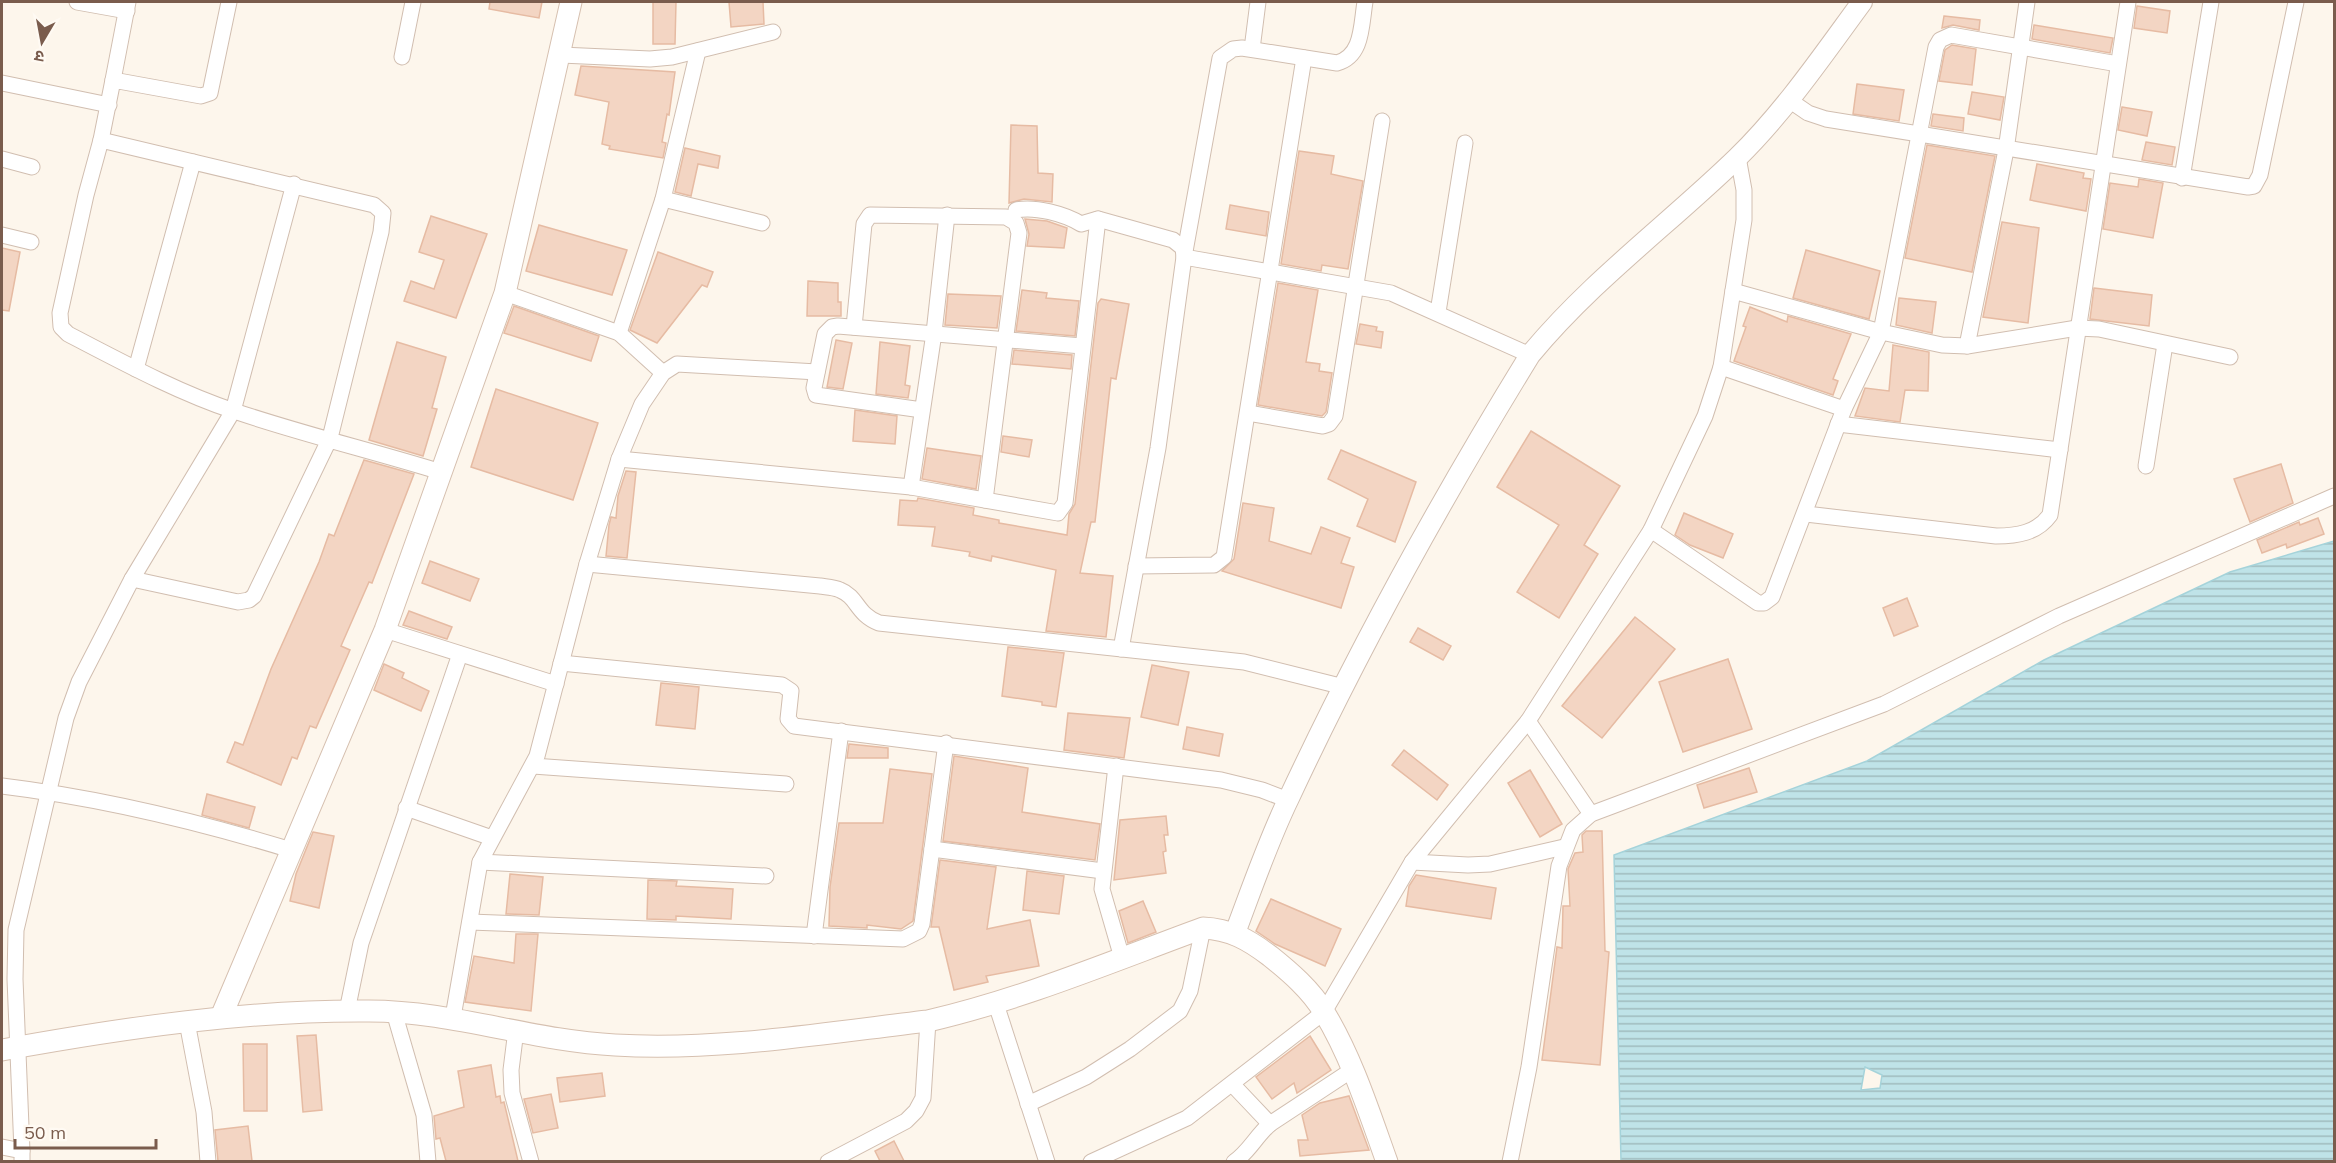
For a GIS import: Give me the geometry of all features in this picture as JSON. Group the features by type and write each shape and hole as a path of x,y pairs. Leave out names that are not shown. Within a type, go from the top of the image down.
{"main road":[{"path":"221,1017 385,630 506,293 571,2"},
{"path":"10,1049 221,1017 347,1011 453,1017 566,1040 615,1045 665,1046 761,1041 928,1021 996,1004 1203,928 1234,933 1282,966 1306,989 1324,1012 1352,1070 1387,1161"}],"street":[{"path":"76,2 127,6 114,80 59,320 61,327 68,334 136,369 233,411 441,472"},
{"path":"114,80 201,96 210,93 229,2"},
{"path":"402,57 413,2"},
{"path":"1252,49 1258,2"},
{"path":"1121,649 1158,448 1184,257 1220,58 1233,49 1252,49 1336,63 1353,56 1356,50 1365,2"},
{"path":"1234,933 1288,800 1397,583 1530,355 1553,328 1585,297 1738,157 1789,100 1862,2"},
{"path":"1967,346 2006,150 2027,2"},
{"path":"1806,514 1996,536 2015,536 2044,523 2050,515 2101,165 2128,2"},
{"path":"2182,178 2211,2"},
{"path":"1789,100 1808,113 1826,119 2241,188 2254,186 2257,182 2296,2"},
{"path":"561,55 650,59 698,51 773,32"},
{"path":"1652,530 1748,596 1764,603 1772,597 1806,514 1844,409 1881,332 1936,47 1940,40 1951,35 2118,64"},
{"path":"619,333 663,199 698,51"},
{"path":"1137,566 1214,565 1224,557 1304,58"},
{"path":"2,83 108,105"},
{"path":"1248,413 1323,426 1329,424 1335,416 1358,285 1382,121"},
{"path":"101,140 294,184 374,205 382,213 381,232 330,438 254,596 249,600 238,602 132,579"},
{"path":"1438,312 1465,143"},
{"path":"1091,1161 1187,1118 1233,1085 1324,1012 1412,862 1528,721 1652,530 1705,416 1721,367 1744,220 1744,190 1738,157"},
{"path":"2,159 32,167"},
{"path":"136,369 193,162"},
{"path":"2,1148 22,1156 10,1049 16,930 66,718 79,682 132,579 233,411 294,184"},
{"path":"663,199 762,224"},
{"path":"1016,210 1024,209 1070,217 1082,224 1098,219 1173,240 1183,248 1184,257"},
{"path":"854,327 866,218 876,213 1006,217 1016,224 1019,233 1004,338 986,501"},
{"path":"911,487 934,333 946,215"},
{"path":"619,459 911,487 1052,513 1062,509 1098,219"},
{"path":"2,235 31,242"},
{"path":"1184,257 1358,285 1391,293 1530,355"},
{"path":"1733,291 1917,341 1967,346 2077,328 2099,329 2230,357"},
{"path":"506,293 619,333 642,351 658,368"},
{"path":"922,410 820,398 814,392 825,334 829,328 854,327 1082,346"},
{"path":"2146,466 2165,344"},
{"path":"658,368 686,363 817,372"},
{"path":"1721,367 1844,409"},
{"path":"453,1017 480,862 533,766 587,564 619,459 658,368"},
{"path":"1838,424 2060,450"},
{"path":"1510,1161 1530,1067 1559,866 1564,847 1573,830 1591,814 1884,704 2059,616 2334,496"},
{"path":"587,564 839,589 847,594 860,612 879,623 1244,662 1344,687"},
{"path":"385,630 556,684"},
{"path":"347,1011 360,943 460,654"},
{"path":"561,663 782,685 790,691 790,723 1221,780 1262,790 1288,800"},
{"path":"1528,721 1591,814"},
{"path":"814,936 841,731"},
{"path":"470,922 814,936 903,939 912,937 922,924 946,743"},
{"path":"533,766 786,784"},
{"path":"1116,766 1103,871 1104,902 1122,958"},
{"path":"2,786 169,814 291,850"},
{"path":"406,807 492,838"},
{"path":"1412,862 1490,864 1564,847"},
{"path":"932,849 1103,871"},
{"path":"480,862 766,876"},
{"path":"1028,1104 1086,1077 1130,1049 1180,1011 1190,991 1203,928"},
{"path":"996,1004 1047,1161"},
{"path":"394,1012 424,1115 428,1161"},
{"path":"828,1161 906,1121 916,1111 923,1098 928,1021"},
{"path":"187,1022 204,1112 208,1161"},
{"path":"516,1030 511,1070 512,1093 531,1161"},
{"path":"1233,1161 1244,1155 1259,1134 1270,1124 1352,1070"},
{"path":"1233,1085 1270,1124"}],"water":[{"path":"2334,541 2334,1161 1621,1161 1614,855 1867,761 2044,660 2230,572","holes":["1865,1067 1882,1075 1880,1088 1861,1090"]}],"building":[{"path":"490,2 542,2 539,18 489,9"},
{"path":"653,2 676,2 675,44 653,44"},
{"path":"729,2 763,2 764,24 731,27"},
{"path":"2137,6 2170,11 2167,33 2134,28"},
{"path":"1944,16 1980,20 1979,30 1953,25 1942,28"},
{"path":"2034,25 2113,38 2110,53 2032,39"},
{"path":"1952,45 1976,49 1972,85 1939,81 1945,50"},
{"path":"581,66 675,72 669,115 667,114 662,142 666,143 663,158 609,149 610,146 602,144 609,102 575,95"},
{"path":"1857,84 1904,90 1899,121 1853,114"},
{"path":"1972,92 2004,97 2000,120 1968,114"},
{"path":"2122,107 2152,112 2147,136 2118,130"},
{"path":"1933,114 1964,118 1963,131 1931,126"},
{"path":"1011,125 1037,126 1038,173 1053,174 1052,202 1024,199 1009,203"},
{"path":"2146,142 2175,147 2172,165 2142,160"},
{"path":"1927,145 1995,156 1972,272 1905,258"},
{"path":"685,148 720,156 718,168 698,164 691,196 675,192"},
{"path":"1299,151 1334,156 1331,174 1363,181 1348,269 1322,265 1321,271 1281,264"},
{"path":"2037,164 2084,173 2083,178 2091,179 2086,211 2030,200"},
{"path":"2139,179 2163,183 2153,238 2103,229 2110,183 2138,187"},
{"path":"1230,205 1269,212 1266,236 1226,229"},
{"path":"431,216 487,234 456,318 404,301 411,281 434,289 444,260 419,252"},
{"path":"1025,219 1047,221 1067,228 1064,248 1027,246 1029,234"},
{"path":"2002,222 2039,228 2028,323 1983,317"},
{"path":"539,225 627,250 612,295 526,271"},
{"path":"2,248 20,252 9,311 2,310"},
{"path":"1806,250 1880,271 1869,319 1793,298"},
{"path":"658,252 713,272 707,287 702,285 657,343 630,330"},
{"path":"808,281 838,283 841,316 807,316"},
{"path":"1278,283 1318,290 1306,362 1320,364 1319,371 1332,373 1326,412 1322,416 1258,405"},
{"path":"2094,288 2152,295 2149,326 2090,319"},
{"path":"1022,290 1047,293 1046,298 1079,301 1075,336 1016,331"},
{"path":"948,294 1001,296 997,328 945,325"},
{"path":"1899,298 1936,302 1932,333 1896,325"},
{"path":"1101,299 1129,304 1116,379 1111,378 1095,522 1091,522 1080,573 1113,576 1106,637 1046,631 1056,570 992,556 991,561 969,556 970,552 932,546 935,527 898,525 900,500 917,501 918,498 974,508 973,515 999,520 999,523 1067,535 1069,514 1075,504 1098,303"},
{"path":"514,306 599,336 591,361 504,333"},
{"path":"1750,307 1787,322 1788,316 1851,334 1833,379 1838,381 1833,395 1734,361 1746,327 1743,326"},
{"path":"1360,324 1377,327 1376,331 1383,332 1381,348 1356,344"},
{"path":"836,340 852,343 843,389 827,387"},
{"path":"397,342 446,357 432,408 437,409 423,456 369,440"},
{"path":"880,342 910,346 905,385 910,386 908,398 876,394"},
{"path":"1893,345 1929,352 1928,391 1905,390 1900,422 1855,416 1865,388 1889,391"},
{"path":"1014,350 1072,355 1071,369 1012,364"},
{"path":"496,389 598,423 573,500 471,467"},
{"path":"855,410 897,416 895,444 853,441"},
{"path":"1531,431 1620,486 1584,545 1598,554 1559,618 1517,592 1559,525 1497,487"},
{"path":"1003,436 1032,440 1029,457 1001,452"},
{"path":"927,448 981,456 976,489 922,479"},
{"path":"1341,450 1416,482 1395,542 1357,526 1368,499 1328,479"},
{"path":"364,460 414,474 372,583 369,582 341,646 350,650 316,728 310,726 297,759 292,757 281,785 227,762 235,742 243,745 271,669 319,562 329,534 334,536"},
{"path":"2281,464 2293,503 2250,522 2234,479"},
{"path":"626,471 636,472 627,558 606,556 609,525 611,517 616,518 618,496"},
{"path":"1243,503 1274,508 1269,541 1311,554 1321,527 1350,538 1341,563 1354,567 1341,608 1222,571 1234,559"},
{"path":"1684,513 1733,534 1723,558 1690,545 1675,535"},
{"path":"2318,518 2324,534 2287,548 2286,544 2262,553 2257,540 2299,522 2300,525"},
{"path":"430,561 479,579 470,601 422,583"},
{"path":"1907,598 1918,626 1894,636 1883,608"},
{"path":"409,611 452,627 447,639 403,625"},
{"path":"1635,617 1675,649 1602,738 1562,706"},
{"path":"1418,628 1451,646 1443,660 1410,642"},
{"path":"1008,647 1064,653 1056,707 1042,705 1042,702 1002,696"},
{"path":"1728,659 1752,729 1683,752 1659,682"},
{"path":"384,664 404,673 402,678 429,691 421,711 374,690"},
{"path":"1152,665 1189,672 1178,725 1141,717"},
{"path":"661,683 699,687 695,729 656,725"},
{"path":"1068,713 1130,718 1124,758 1064,750"},
{"path":"1187,727 1223,734 1219,756 1183,749"},
{"path":"849,744 888,748 888,758 847,758"},
{"path":"1404,750 1448,785 1437,800 1392,765"},
{"path":"954,756 1028,768 1022,812 1100,824 1095,860 943,841"},
{"path":"1749,768 1757,792 1704,808 1697,785"},
{"path":"890,769 932,774 913,921 901,929 867,925 867,928 829,926 830,887 839,823 883,823"},
{"path":"1530,770 1562,824 1540,837 1508,783"},
{"path":"207,794 255,807 249,828 202,815"},
{"path":"1166,816 1168,835 1164,835 1166,851 1163,852 1166,873 1114,880 1120,820"},
{"path":"1586,831 1602,831 1605,951 1609,952 1600,1065 1542,1060 1557,947 1562,948 1563,906 1570,906 1568,869 1575,853 1583,852 1582,835"},
{"path":"313,832 334,836 319,908 290,901 296,874"},
{"path":"940,860 996,867 987,929 1030,920 1039,966 986,976 988,982 954,990 939,927 931,927"},
{"path":"1027,871 1064,876 1059,914 1023,910"},
{"path":"510,874 543,877 539,915 506,914"},
{"path":"1416,875 1496,888 1491,919 1406,906 1409,886"},
{"path":"648,880 677,881 676,886 733,889 731,919 676,916 676,920 647,919"},
{"path":"1271,899 1341,929 1325,966 1275,944 1256,931"},
{"path":"1143,901 1156,932 1128,943 1119,911"},
{"path":"516,934 538,934 531,1011 465,1002 474,956 514,963"},
{"path":"316,1035 322,1110 303,1112 297,1036"},
{"path":"1310,1036 1331,1070 1297,1093 1294,1083 1272,1099 1256,1077"},
{"path":"243,1044 267,1044 267,1111 244,1111"},
{"path":"491,1065 496,1097 500,1096 501,1103 504,1102 518,1161 446,1161 440,1138 436,1139 434,1116 464,1107 458,1071"},
{"path":"602,1073 605,1096 560,1102 557,1078"},
{"path":"551,1094 558,1128 533,1133 524,1099"},
{"path":"1349,1096 1369,1150 1300,1156 1298,1140 1308,1140 1302,1115 1320,1103"},
{"path":"248,1126 252,1161 218,1161 215,1130"},
{"path":"894,1141 904,1161 880,1161 875,1151"}]}
